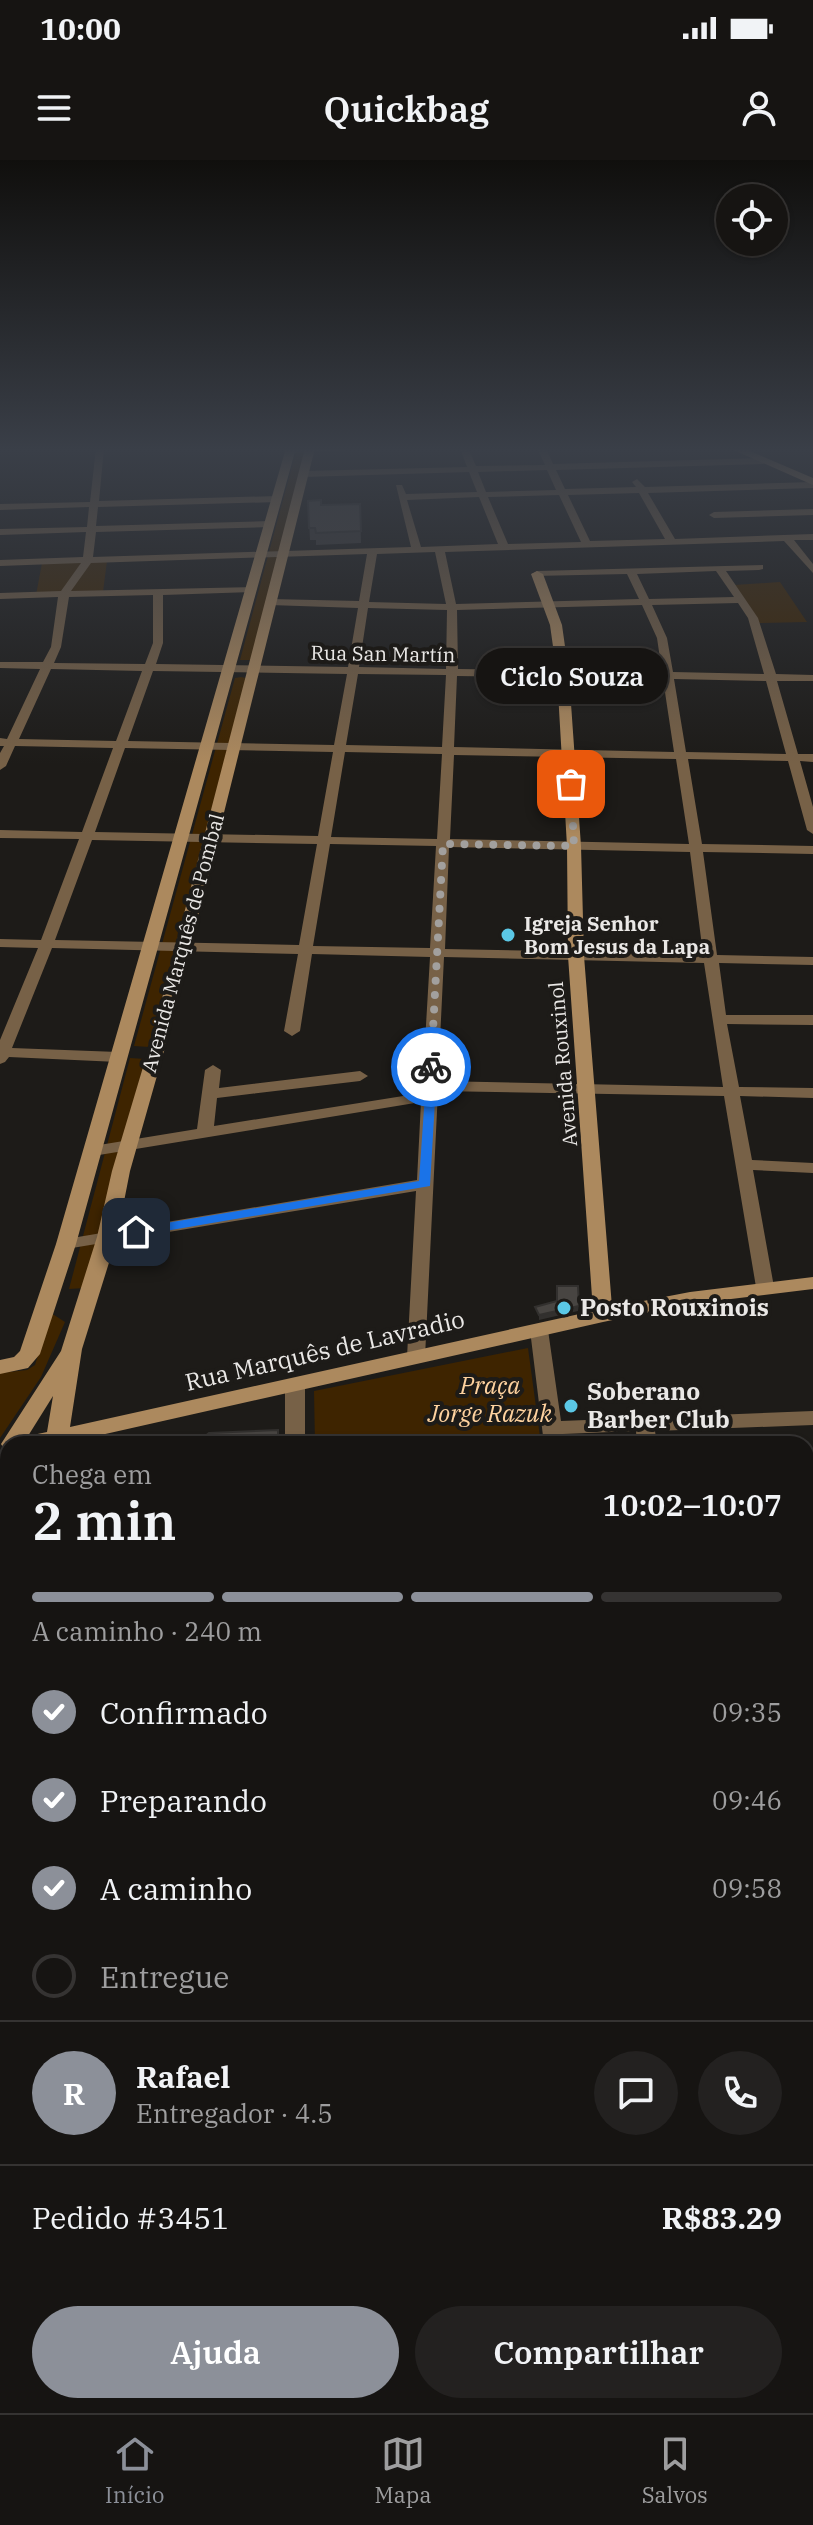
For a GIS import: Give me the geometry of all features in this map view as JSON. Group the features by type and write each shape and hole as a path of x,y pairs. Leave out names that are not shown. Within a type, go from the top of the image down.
{"main road":[{"path":"261,555 283,555"},
{"name":"Avenida Marquês de Pombal","path":"0,1367 21,1363 30,1354 66,1244 118,1057 153,947 261,555"},
{"name":"Avenida Marquês de Pombal","path":"57,1436 72,1349 107,1237 283,555"},
{"name":"Avenida Rouxinol","path":"537,574 556,625 563,675 574,846 576,956 603,1315"},
{"path":"230,669 253,670"},
{"path":"208,747 234,747"},
{"path":"182,839 210,840"},
{"path":"153,947 182,948"},
{"path":"153,947 182,948"},
{"name":"Rua Marquês de Lavradio","path":"61,1436 603,1315 765,1287 813,1283"},
{"path":"48,1299 61,1315 80,1323"},
{"path":"16,1436 72,1349"}],"street":[{"path":"0,766 6,742 56,647 64,594 88,560 89,553"},
{"path":"283,555 316,553"},
{"path":"292,1031 350,671 372,553"},
{"path":"416,1357 452,673 452,607 440,553"},
{"path":"799,553 813,570"},
{"path":"0,563 261,555"},
{"path":"537,574 759,567"},
{"path":"719,568 753,618 813,830"},
{"path":"631,571 662,638 696,848 719,1019 765,1287"},
{"path":"0,596 252,589"},
{"path":"118,1057 2,1056 158,643 158,592"},
{"path":"270,602 452,607 740,600"},
{"path":"0,665 230,669"},
{"name":"Rua San Martín","path":"253,670 813,678"},
{"path":"6,742 208,747"},
{"path":"234,747 813,758"},
{"path":"0,834 182,839"},
{"path":"210,840 813,850"},
{"path":"0,943 153,947"},
{"path":"182,948 813,961"},
{"path":"719,1019 813,1020"},
{"path":"205,1133 213,1070"},
{"path":"211,1094 360,1076"},
{"path":"93,1151 430,1091 587,1089 813,1093"},
{"path":"744,1165 813,1168"},
{"path":"66,1244 425,1184"},
{"path":"539,1330 554,1436 646,1434 813,1418"},
{"path":"295,1384 295,1436"}],"green space":[{"path":"269,553 279,553 251,660 240,660"},
{"path":"107,561 103,592 36,595 42,563"},
{"path":"780,582 807,622 758,623 734,585"},
{"path":"235,678 246,678 149,1047 134,1046"},
{"path":"130,1058 145,1059 85,1288 69,1289"},
{"path":"51,1313 65,1322 41,1377 0,1436 0,1373 27,1370 35,1365"},
{"name":"Praça Jorge Razuk","path":"528,1348 540,1436 315,1436 314,1391"}],"building":[{"path":"557,1286 578,1286 579,1306 539,1315 535,1307 557,1301"},
{"path":"278,1430 278,1436 205,1436 209,1433"}],"way so far":[{"path":"431,1067 443,844 574,846 571,784"}],"place":[{"name":"Ciclo Souza","path":"571,784"},
{"name":"Igreja Senhor Bom Jesus da Lapa","path":"508,935"},
{"name":"Posto Rouxinois","path":"564,1308"},
{"name":"Soberano Barber Club","path":"571,1406"}],"route":[{"path":"136,1232 425,1184 431,1067"}]}
